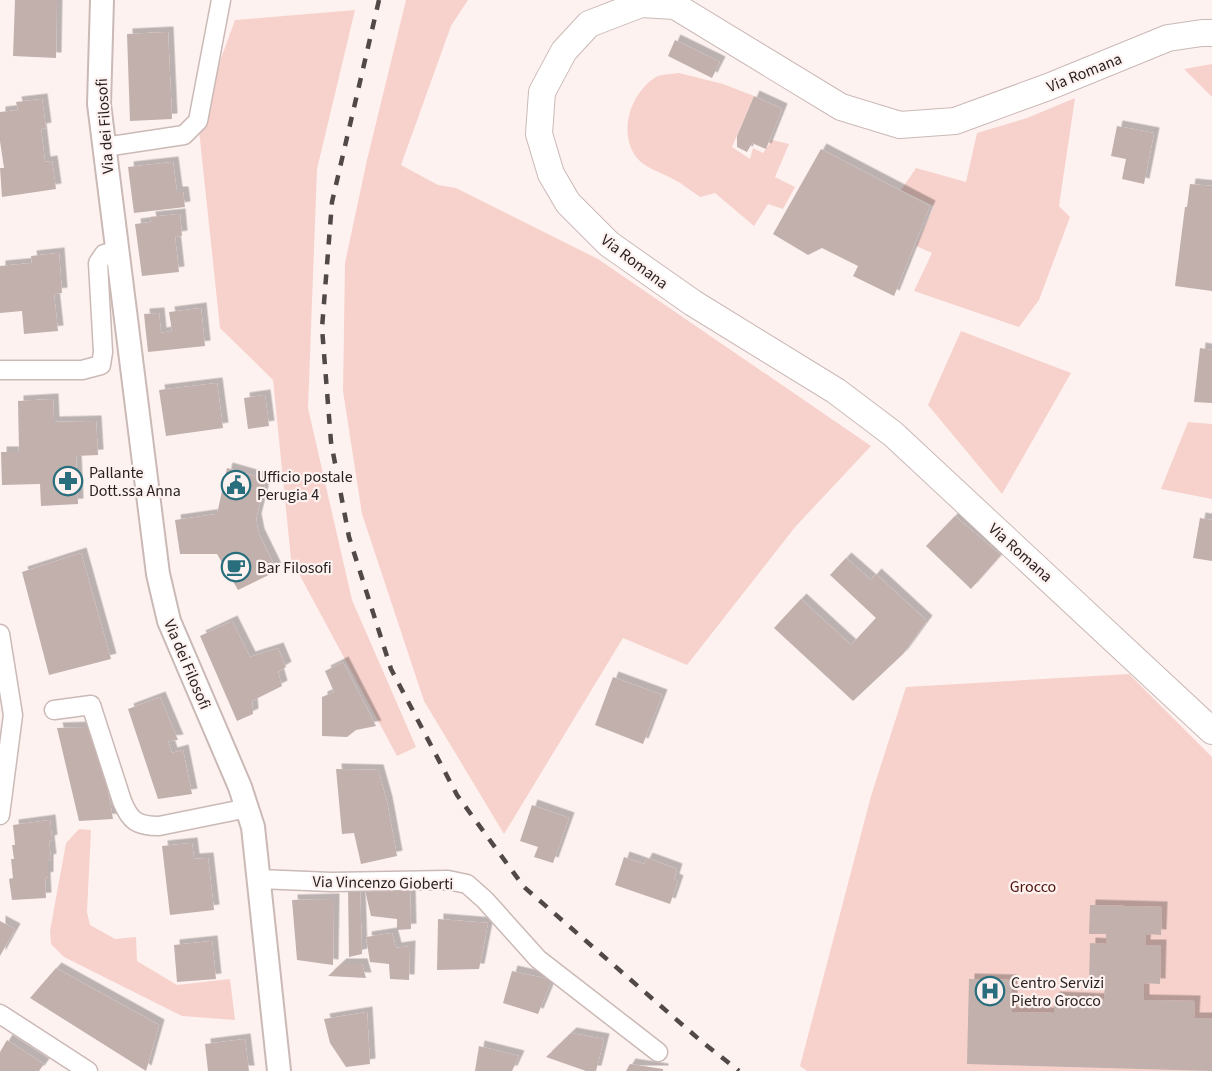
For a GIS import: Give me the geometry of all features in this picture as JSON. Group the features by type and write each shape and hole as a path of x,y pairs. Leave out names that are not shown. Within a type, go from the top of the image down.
{"main road":[{"name":"Via Romana","path":"1212,33 1168,38 1048,87 955,121 900,125 841,107 675,3 641,4 589,24 564,51 542,92 539,134 550,174 568,203 609,244 693,303 836,390 893,434 1212,731"}],"street":[{"name":"Via dei Filosofi","path":"102,0 99,104 158,574 169,621 248,808 254,828 279,1071"},
{"path":"105,147 183,135 198,121 221,0"},
{"path":"0,370 82,370 101,365 104,352 98,263 104,254 117,251"},
{"path":"0,634 13,715 0,815"},
{"path":"54,710 91,705 122,801 135,822 145,826 159,826 248,808"},
{"name":"Via Vincenzo Gioberti","path":"259,879 331,882 448,880 467,884 485,900 538,959 658,1052"},
{"path":"0,1014 88,1071"}],"green space":[{"path":"406,0 468,0 451,26 401,165 438,185 456,188 598,259 871,446 796,526 687,665 623,638 504,834 424,701 362,514 343,391 345,263 367,160"},
{"path":"355,10 317,169 308,408 352,600 416,747 397,756 291,559 273,380 220,328 198,121 235,20"},
{"path":"1212,64 1212,97 1184,69"},
{"path":"679,73 723,84 754,96 732,147 750,159 753,148 763,153 772,140 789,144 775,177 795,187 783,209 768,204 754,226 715,193 700,197 677,181 644,165 637,158 628,137 628,125 634,103 640,92 656,77"},
{"path":"1075,98 1059,206 1070,217 1039,300 1019,327 914,291 932,253 916,246 934,206 901,190 916,168 966,182 977,133 1027,118"},
{"path":"961,331 1071,373 1002,494 928,405"},
{"path":"1188,422 1212,424 1212,499 1161,489"},
{"name":"Grocco","path":"1129,674 1212,757 1212,1071 807,1071 800,1066 871,796 906,687"},
{"path":"79,829 91,830 87,912 90,925 115,939 136,937 137,961 177,985 230,979 235,1020 182,1016 64,957 51,944 50,931 66,843"}],"building":[{"path":"15,0 57,0 56,58 13,56"},
{"path":"168,32 172,119 130,121 127,34"},
{"path":"675,40 720,62 712,78 668,56"},
{"path":"754,96 782,109 766,149 752,143 747,152 737,147 737,136"},
{"path":"42,99 46,128 41,129 45,162 52,161 56,189 2,197 0,168 4,168 0,141 0,112 18,110 16,102"},
{"path":"1117,126 1154,133 1144,184 1122,179 1126,159 1111,156"},
{"path":"821,149 930,206 894,296 853,276 858,266 822,248 808,255 773,234"},
{"path":"173,162 177,192 183,192 185,207 134,213 128,167"},
{"path":"1190,184 1212,186 1212,291 1175,286"},
{"path":"180,214 182,236 175,237 179,272 142,276 135,224 151,222 150,217"},
{"path":"59,253 62,293 54,294 58,331 24,334 22,311 0,313 0,266 32,263 31,256"},
{"path":"201,308 205,346 148,352 144,314 159,313 161,333 172,331 169,312"},
{"path":"1200,348 1212,350 1212,403 1194,402"},
{"path":"217,383 223,428 166,436 159,390"},
{"path":"265,395 269,426 248,429 244,398"},
{"path":"53,399 54,422 96,421 98,455 76,456 78,504 41,506 40,484 2,485 1,452 19,452 18,401"},
{"path":"227,468 266,479 256,519 259,534 277,571 238,590 217,554 180,554 175,520 217,514"},
{"path":"955,516 1001,555 971,589 926,546"},
{"path":"1200,518 1212,520 1212,561 1193,558"},
{"path":"81,553 111,659 49,675 22,572"},
{"path":"846,558 871,580 876,574 927,621 903,654 853,701 774,628 801,599 851,645 876,618 830,575"},
{"path":"232,621 250,657 278,648 286,667 278,672 282,686 252,701 253,714 237,721 200,636"},
{"path":"343,662 376,726 356,730 347,737 322,736 322,697 334,692 325,671"},
{"path":"613,677 662,695 643,744 595,725"},
{"path":"160,697 178,740 168,741 172,753 183,750 192,794 158,799 128,709"},
{"path":"88,727 107,786 113,819 79,821 57,728"},
{"path":"336,769 378,770 387,802 397,856 361,864 354,833 342,834"},
{"path":"532,805 569,818 553,863 534,857 538,847 520,841"},
{"path":"50,820 52,840 49,841 51,859 48,860 48,877 45,878 46,898 12,900 9,879 13,878 11,859 14,859 12,845 15,845 13,825"},
{"path":"192,843 194,859 208,858 214,910 170,915 162,846"},
{"path":"624,857 644,864 647,858 677,869 674,879 678,881 670,904 615,885"},
{"path":"348,889 360,891 362,954 349,957"},
{"path":"365,890 410,891 411,929 397,930 397,919 371,916"},
{"path":"334,899 333,965 297,960 292,900"},
{"name":"Centro Servizi Pietro Grocco","path":"1090,905 1162,907 1161,935 1146,934 1145,945 1161,945 1160,984 1144,983 1144,1000 1195,1001 1194,1018 1212,1018 1212,1071 967,1064 969,979 1012,980 1012,1012 1054,1013 1054,997 1104,999 1105,982 1089,982 1090,943 1106,944 1106,934 1089,934"},
{"path":"438,919 488,923 479,969 437,970"},
{"path":"0,921 15,929 0,956"},
{"path":"392,933 396,948 410,946 409,980 390,979 389,964 370,962 366,937"},
{"path":"212,941 216,979 177,982 174,945"},
{"path":"341,964 362,964 366,978 328,976"},
{"path":"56,968 159,1025 146,1071 30,998"},
{"path":"512,971 552,980 538,1014 503,1003"},
{"path":"367,1012 370,1064 346,1067 330,1043 324,1019"},
{"path":"571,1033 604,1039 596,1071 586,1071 546,1057"},
{"path":"245,1039 249,1071 208,1071 205,1044"},
{"path":"7,1040 44,1064 39,1071 0,1071 0,1052"},
{"path":"479,1046 519,1056 512,1071 475,1071"},
{"path":"630,1064 663,1069 663,1071 626,1071"}],"railway":[{"path":"379,0 332,202 322,328 331,442 349,537 391,669 457,795 524,887 701,1041 739,1071"}],"place":[{"name":"Pallante Dott.ssa Anna","path":"68,481"},
{"name":"Ufficio postale Perugia 4","path":"236,485"},
{"name":"Bar Filosofi","path":"236,567"},
{"name":"Centro Servizi Pietro Grocco","path":"990,991"}]}
